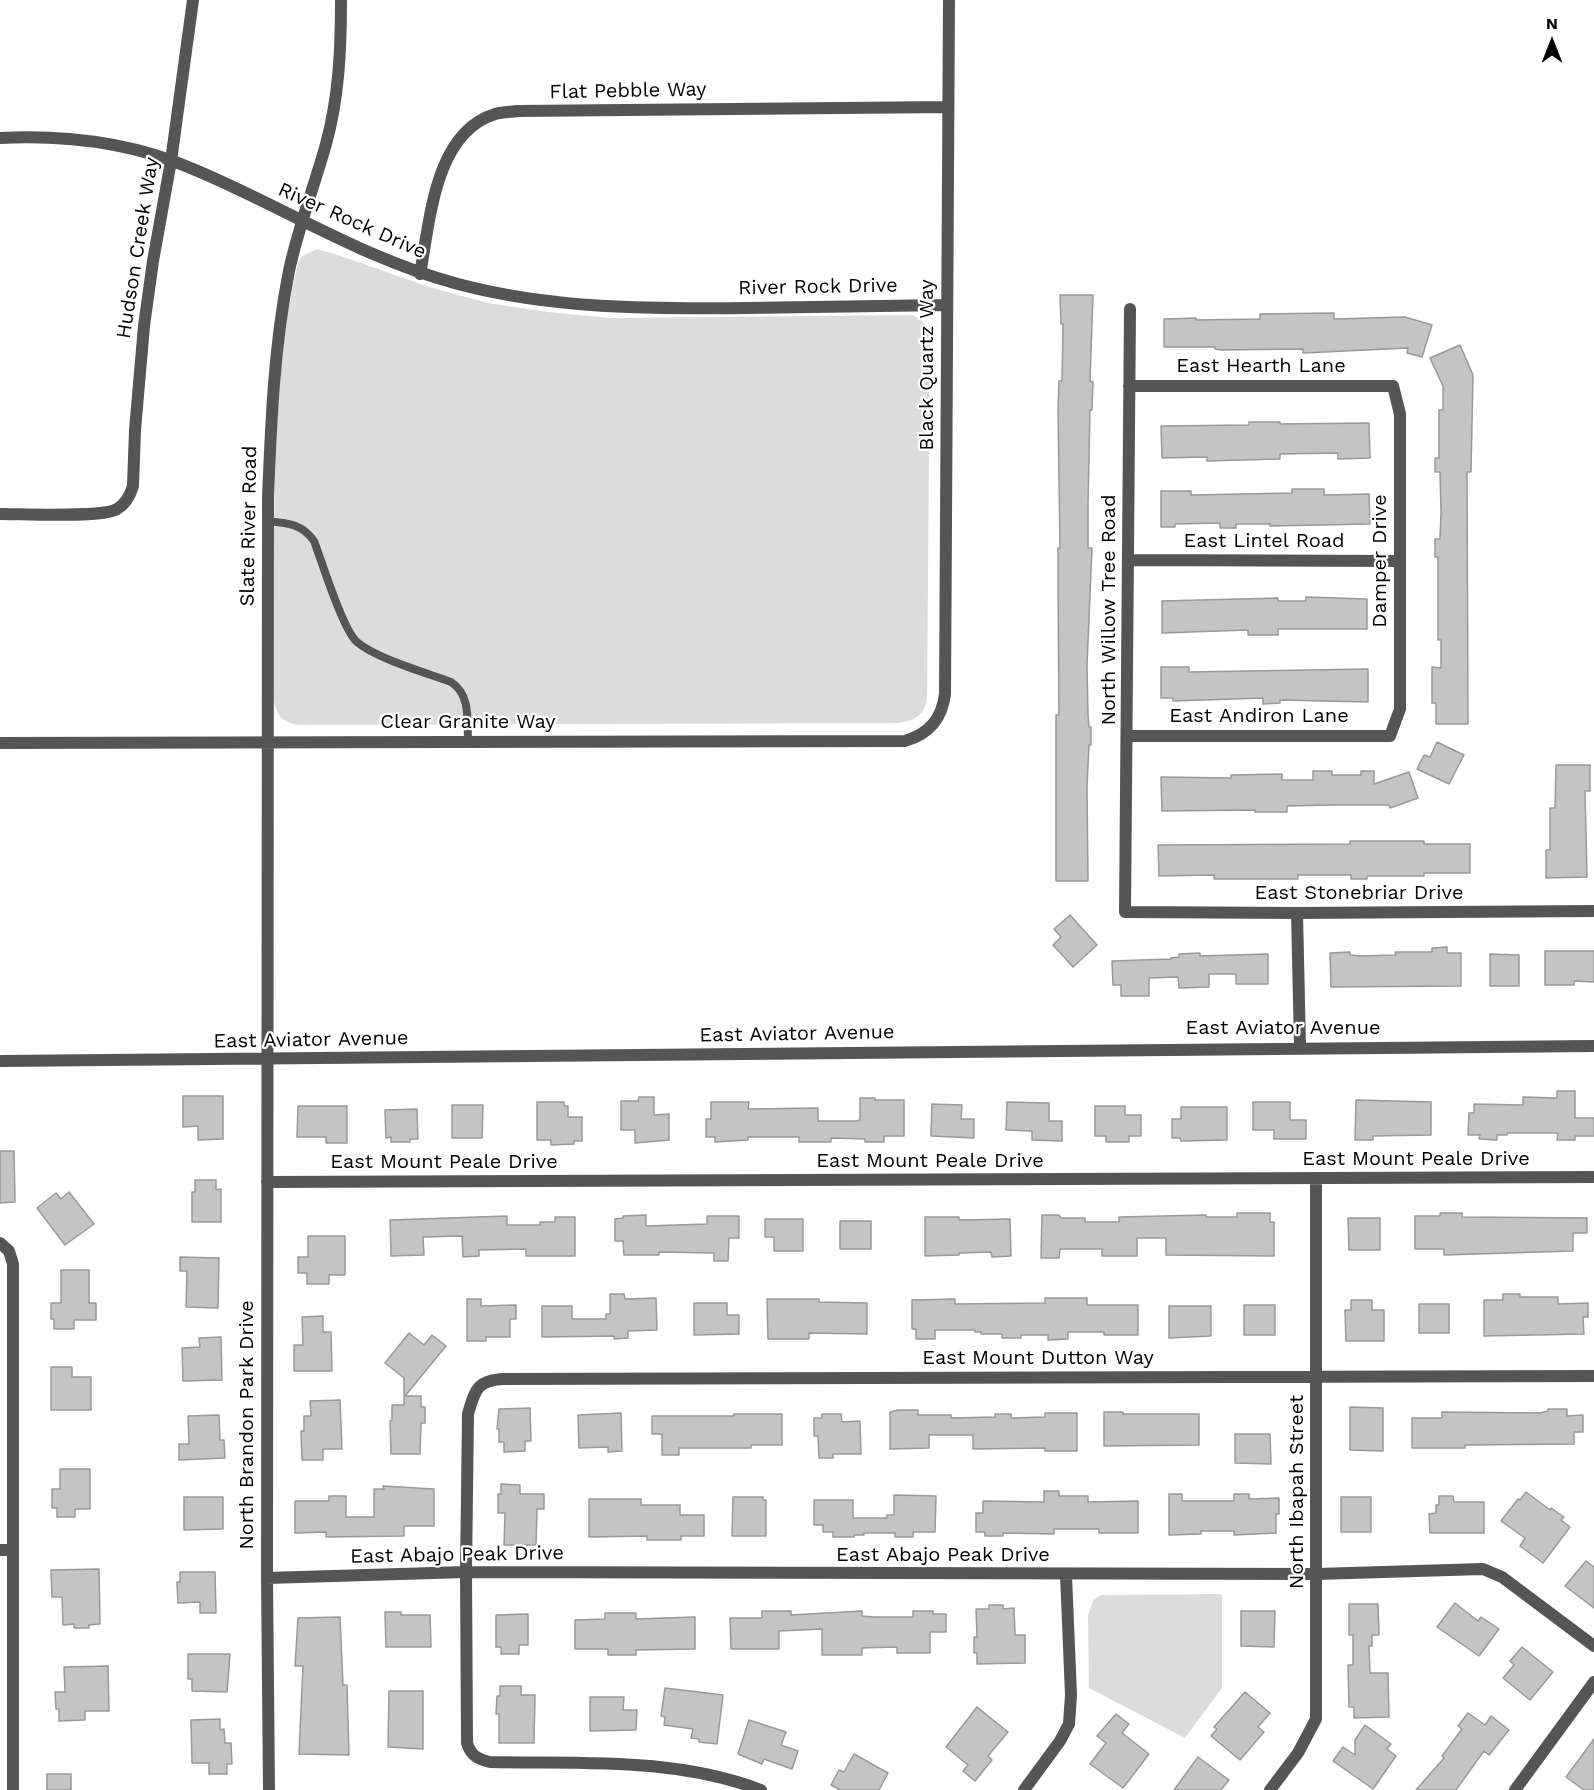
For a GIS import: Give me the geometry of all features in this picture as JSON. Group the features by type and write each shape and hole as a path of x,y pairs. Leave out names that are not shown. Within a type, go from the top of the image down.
{"street":[{"name":"Hudson Creek Way","path":"0,514 102,514 119,508 126,502 133,486 144,326 171,161 193,0"},
{"name":"Slate River Road","path":"268,1061 267,521 271,425 282,308 302,222 326,143 340,71 341,0"},
{"name":"Black Quartz Way","path":"931,727 941,712 945,694 949,0"},
{"name":"Flat Pebble Way","path":"420,274 438,184 445,161 456,142 481,121 496,114 518,111 948,107"},
{"name":"River Rock Drive","path":"0,138 78,140 133,150 171,161 220,181 373,256 420,274 503,295 600,307 663,309 947,305"},
{"name":"North Willow Tree Road","path":"1125,912 1130,309"},
{"name":"East Hearth Lane","path":"1130,386 1393,386"},
{"name":"Damper Drive","path":"1390,736 1400,709 1401,414 1393,386"},
{"name":"East Lintel Road","path":"1128,560 1399,561"},
{"name":"Clear Granite Way","path":"0,743 905,741 915,738 931,727"},
{"name":"East Andiron Lane","path":"1128,736 1390,736"},
{"name":"East Stonebriar Drive","path":"1125,912 1594,911"},
{"path":"1298,913 1300,1046"},
{"name":"East Aviator Avenue","path":"0,1061 268,1061 1300,1046 1594,1046"},
{"name":"North Brandon Park Drive","path":"268,1061 269,1790"},
{"name":"East Mount Peale Drive","path":"267,1182 1316,1180 1594,1177"},
{"name":"North Ibapah Street","path":"1270,1790 1298,1753 1316,1719 1316,1180"},
{"path":"4,1247 13,1264 6,1550 13,1790"},
{"name":"East Mount Dutton Way","path":"466,1572 468,1414 474,1392 482,1384 496,1380 1594,1376"},
{"name":"East Abajo Peak Drive","path":"267,1578 466,1572 1066,1575 1317,1574 1484,1569 1502,1576 1594,1646"},
{"path":"466,1572 467,1743 474,1756 490,1762 675,1767 703,1772 761,1790"},
{"path":"1024,1790 1060,1742 1069,1724 1071,1695 1066,1575"},
{"path":"1515,1790 1594,1682"}],"lane":[{"path":"267,521 294,524 301,527 314,541 347,628 357,642 372,652 451,682 458,687 463,694 467,710 468,742"}],"shaded area":[{"path":"317,249 429,287 488,303 548,312 611,318 913,315 920,319 930,337 927,696 925,708 919,716 898,723 298,725 285,720 279,715 274,701 274,520 279,393 287,318 298,263 302,256"},
{"path":"1222,1594 1222,1688 1185,1738 1089,1688 1088,1616 1093,1600 1101,1595"}],"building":[{"path":"1060,295 1093,295 1090,381 1093,382 1092,410 1090,410 1088,504 1088,548 1092,548 1087,665 1088,715 1089,727 1091,727 1087,787 1088,881 1056,881 1056,715 1059,715 1058,548 1060,548 1058,409 1059,381 1062,381 1063,324 1061,324"},
{"path":"1334,313 1334,319 1405,317 1432,325 1422,357 1407,353 1408,348 1303,353 1303,349 1221,350 1215,347 1164,347 1164,319 1260,319 1260,314"},
{"path":"1460,345 1473,375 1471,472 1467,472 1468,724 1436,724 1436,703 1432,703 1432,667 1441,668 1441,640 1438,640 1438,557 1435,557 1435,539 1440,539 1441,512 1440,472 1435,472 1435,458 1439,458 1439,410 1443,410 1443,386 1430,358"},
{"path":"1249,422 1369,423 1370,458 1338,459 1338,453 1280,454 1280,459 1207,461 1207,457 1162,458 1161,426 1249,425"},
{"path":"1292,489 1324,489 1324,495 1369,494 1370,524 1270,526 1270,524 1236,524 1236,528 1220,528 1220,523 1175,524 1175,527 1161,527 1161,491 1191,491 1191,495 1292,493"},
{"path":"1306,597 1367,599 1367,629 1278,629 1278,635 1248,635 1248,630 1162,633 1162,601 1278,598 1278,601 1306,601"},
{"path":"1161,667 1189,667 1189,672 1368,669 1368,702 1280,700 1280,703 1263,704 1263,698 1173,701 1173,698 1161,698"},
{"path":"1437,742 1464,755 1449,784 1417,769 1424,755 1430,757"},
{"path":"1556,765 1590,765 1590,791 1585,791 1587,877 1546,878 1546,850 1550,850 1550,808 1555,808"},
{"path":"1313,771 1332,771 1332,775 1361,775 1361,771 1374,771 1374,784 1409,772 1418,798 1390,808 1389,805 1331,805 1287,806 1287,812 1162,811 1161,777 1231,778 1231,775 1282,774 1282,780 1313,780"},
{"path":"1350,841 1424,841 1424,844 1470,844 1470,873 1367,876 1367,879 1351,879 1351,875 1298,875 1298,879 1214,879 1214,875 1159,876 1158,845 1350,844"},
{"path":"1070,915 1097,945 1073,967 1053,945 1061,937 1054,929"},
{"path":"1447,947 1447,953 1461,953 1461,986 1331,987 1330,953 1350,952 1350,955 1360,956 1396,955 1395,952 1432,952 1432,948"},
{"path":"1545,951 1594,951 1594,982 1574,981 1574,985 1545,985"},
{"path":"1200,953 1200,956 1268,954 1268,984 1236,984 1236,974 1209,974 1209,987 1179,988 1178,977 1149,978 1149,996 1121,996 1121,985 1113,985 1112,961 1171,959 1179,957 1179,954"},
{"path":"1490,954 1519,955 1519,986 1490,986"},
{"path":"1557,1091 1575,1091 1575,1118 1594,1118 1594,1136 1575,1136 1575,1140 1557,1140 1558,1133 1507,1133 1507,1135 1497,1135 1497,1140 1479,1139 1480,1135 1468,1135 1469,1113 1474,1113 1474,1104 1523,1105 1523,1097 1557,1098"},
{"path":"183,1096 223,1096 223,1139 198,1140 198,1126 183,1127"},
{"path":"639,1097 654,1097 654,1115 669,1114 669,1140 635,1143 635,1130 621,1130 621,1101 638,1101"},
{"path":"860,1098 904,1100 904,1136 884,1136 884,1142 831,1138 831,1142 799,1142 799,1137 748,1137 748,1140 715,1142 715,1137 706,1137 706,1119 711,1119 711,1102 749,1102 748,1109 818,1108 818,1121 856,1121 860,1120"},
{"path":"1356,1100 1431,1102 1431,1135 1373,1136 1373,1140 1355,1140"},
{"path":"537,1102 564,1102 564,1106 568,1106 568,1117 582,1117 582,1141 574,1141 574,1144 551,1145 551,1140 537,1140"},
{"path":"1007,1102 1049,1103 1049,1121 1062,1121 1062,1141 1032,1140 1032,1131 1006,1130"},
{"path":"1253,1102 1290,1102 1290,1120 1306,1120 1306,1139 1274,1139 1274,1130 1253,1130"},
{"path":"932,1104 962,1105 961,1119 974,1119 974,1138 931,1136"},
{"path":"452,1105 483,1105 482,1138 452,1138"},
{"path":"298,1106 347,1106 347,1143 326,1143 326,1137 297,1137"},
{"path":"1095,1106 1125,1106 1125,1115 1141,1115 1141,1136 1129,1136 1129,1142 1106,1142 1106,1136 1095,1136"},
{"path":"1181,1107 1227,1107 1227,1140 1181,1141 1180,1138 1172,1138 1172,1119 1181,1119"},
{"path":"417,1109 418,1139 410,1139 410,1142 391,1142 391,1137 386,1138 385,1110"},
{"path":"0,1151 14,1151 15,1202 0,1203"},
{"path":"195,1180 216,1180 216,1190 221,1189 221,1222 192,1222 192,1192 195,1192"},
{"path":"69,1192 94,1224 65,1245 37,1208 56,1193 61,1199"},
{"path":"1237,1213 1270,1213 1270,1222 1274,1222 1274,1256 1166,1255 1166,1238 1137,1238 1137,1256 1102,1256 1102,1249 1060,1249 1059,1258 1041,1258 1042,1215 1085,1218 1085,1222 1119,1222 1119,1217 1206,1215 1206,1217 1237,1217"},
{"path":"1440,1213 1462,1213 1462,1217 1587,1218 1587,1233 1573,1233 1573,1251 1444,1255 1444,1249 1415,1249 1415,1216 1440,1216"},
{"path":"646,1215 646,1226 707,1224 707,1216 739,1216 739,1238 729,1238 728,1261 714,1261 714,1253 659,1252 659,1255 624,1255 623,1241 615,1241 615,1219 623,1218 623,1216"},
{"path":"507,1216 507,1225 540,1225 540,1222 555,1222 555,1217 575,1217 575,1256 526,1256 526,1249 479,1250 479,1256 463,1257 462,1236 423,1237 424,1255 391,1256 390,1220"},
{"path":"925,1217 959,1217 959,1220 1010,1219 1011,1256 992,1257 991,1252 925,1256"},
{"path":"1348,1218 1380,1218 1380,1250 1349,1250"},
{"path":"765,1219 803,1219 803,1251 774,1251 774,1237 765,1237"},
{"path":"840,1221 871,1221 871,1249 840,1249"},
{"path":"308,1236 345,1236 345,1275 329,1275 329,1284 307,1284 307,1273 298,1273 298,1257 308,1257"},
{"path":"180,1257 219,1258 218,1308 186,1307 187,1271 180,1271"},
{"path":"61,1270 89,1270 89,1303 96,1303 96,1320 74,1320 74,1329 54,1329 54,1319 51,1319 51,1303 61,1303"},
{"path":"610,1294 624,1294 625,1299 656,1298 657,1330 628,1331 628,1338 614,1339 614,1336 542,1337 542,1306 572,1306 572,1319 606,1319 606,1314 610,1314"},
{"path":"1503,1294 1520,1294 1520,1297 1558,1297 1558,1304 1588,1303 1588,1317 1583,1317 1584,1334 1484,1336 1484,1300 1503,1300"},
{"path":"1045,1298 1087,1298 1087,1305 1138,1305 1138,1335 1068,1332 1068,1339 1048,1340 1048,1335 1002,1338 1002,1334 981,1334 975,1330 935,1330 935,1339 916,1339 916,1329 912,1329 912,1300 955,1299 955,1304 1045,1303"},
{"path":"467,1299 481,1299 481,1306 516,1305 516,1319 510,1319 510,1337 486,1337 486,1341 467,1341"},
{"path":"767,1299 819,1299 819,1302 867,1303 867,1334 809,1333 809,1339 768,1339"},
{"path":"1351,1300 1372,1300 1372,1310 1384,1310 1384,1341 1346,1341 1345,1310 1351,1310"},
{"path":"694,1303 727,1303 727,1315 739,1315 739,1334 694,1335"},
{"path":"1419,1304 1449,1304 1449,1333 1419,1333"},
{"path":"1244,1305 1275,1305 1275,1335 1244,1335"},
{"path":"1169,1306 1211,1306 1211,1336 1169,1338"},
{"path":"323,1316 323,1332 331,1332 332,1371 294,1371 294,1345 303,1345 302,1317"},
{"path":"409,1333 424,1345 432,1335 446,1346 405,1396 421,1396 421,1407 425,1407 425,1423 421,1423 420,1454 391,1454 392,1405 404,1405 404,1378 385,1363"},
{"path":"221,1337 222,1380 183,1381 182,1348 200,1347 199,1338"},
{"path":"51,1367 72,1367 72,1377 91,1377 91,1410 51,1410"},
{"path":"340,1400 342,1449 323,1449 323,1460 302,1460 301,1431 304,1431 304,1416 311,1416 310,1401"},
{"path":"1350,1407 1383,1408 1383,1451 1350,1450"},
{"path":"530,1408 531,1441 525,1441 525,1451 504,1452 504,1442 499,1442 499,1429 497,1429 499,1409"},
{"path":"1548,1409 1567,1409 1567,1416 1583,1415 1583,1432 1574,1432 1574,1444 1412,1448 1412,1418 1442,1418 1442,1412 1540,1413"},
{"path":"918,1410 918,1415 951,1415 951,1418 995,1417 995,1414 1011,1414 1011,1418 1045,1417 1045,1413 1077,1413 1077,1451 1045,1451 1045,1448 973,1449 973,1435 929,1435 929,1448 890,1449 890,1412"},
{"path":"1104,1412 1199,1414 1199,1445 1104,1446"},
{"path":"621,1413 622,1451 608,1452 608,1447 579,1448 578,1415"},
{"path":"734,1414 782,1414 782,1445 751,1445 751,1448 679,1448 679,1455 662,1455 662,1434 652,1434 652,1416 734,1416"},
{"path":"822,1414 841,1414 842,1422 860,1421 861,1454 833,1454 833,1458 819,1458 818,1436 814,1436 814,1418 822,1418"},
{"path":"219,1415 220,1440 224,1440 225,1458 179,1460 179,1444 189,1444 188,1416"},
{"path":"1235,1434 1270,1434 1271,1464 1235,1463"},
{"path":"60,1469 90,1469 90,1509 75,1509 75,1517 57,1517 57,1508 52,1508 52,1489 60,1489"},
{"path":"501,1484 520,1485 520,1494 544,1494 544,1509 537,1509 536,1545 504,1545 505,1513 498,1513 498,1494 501,1494"},
{"path":"383,1486 434,1489 434,1526 404,1526 404,1536 326,1537 326,1532 295,1533 295,1501 329,1501 329,1496 346,1496 346,1517 374,1517 374,1489 384,1489"},
{"path":"1044,1491 1059,1491 1059,1496 1088,1496 1088,1502 1138,1501 1138,1533 1099,1533 1099,1529 1054,1529 1054,1534 1003,1533 1003,1536 985,1536 985,1532 976,1532 976,1513 983,1513 983,1501 1044,1502"},
{"path":"1526,1492 1550,1510 1551,1508 1564,1517 1561,1520 1570,1527 1543,1563 1520,1546 1525,1538 1501,1521"},
{"path":"1169,1494 1182,1494 1182,1501 1234,1501 1234,1494 1249,1494 1249,1499 1279,1498 1276,1533 1234,1535 1234,1531 1201,1531 1201,1534 1169,1535"},
{"path":"894,1495 936,1496 935,1532 913,1532 913,1537 895,1537 895,1533 864,1533 864,1535 854,1535 854,1537 833,1537 833,1532 823,1532 823,1525 814,1525 814,1500 853,1500 853,1518 887,1518 887,1515 894,1515"},
{"path":"1439,1496 1453,1496 1454,1502 1484,1502 1484,1533 1430,1533 1429,1514 1436,1513"},
{"path":"184,1497 223,1497 223,1529 184,1530"},
{"path":"733,1497 763,1497 763,1500 766,1500 766,1536 732,1536"},
{"path":"1341,1497 1371,1497 1371,1532 1341,1532"},
{"path":"589,1499 641,1499 641,1505 680,1505 680,1515 704,1515 704,1536 681,1536 681,1540 647,1540 647,1536 589,1537"},
{"path":"1586,1561 1594,1567 1594,1608 1565,1586"},
{"path":"99,1569 100,1624 89,1625 89,1628 74,1628 74,1624 63,1625 62,1597 52,1597 51,1570"},
{"path":"180,1572 215,1572 216,1613 200,1613 200,1602 178,1603 177,1582 180,1582"},
{"path":"1455,1603 1478,1621 1481,1617 1499,1629 1479,1656 1437,1627"},
{"path":"1349,1604 1378,1604 1379,1635 1372,1635 1372,1646 1369,1646 1370,1673 1388,1673 1389,1717 1354,1718 1354,1707 1349,1707 1348,1665 1353,1665 1353,1635 1349,1635"},
{"path":"989,1605 1003,1605 1003,1609 1014,1608 1015,1635 1025,1635 1025,1663 977,1664 977,1653 974,1653 974,1637 977,1637 976,1609 989,1609"},
{"path":"762,1611 791,1611 791,1615 862,1611 862,1616 913,1617 913,1611 933,1611 933,1614 946,1614 946,1632 930,1632 930,1653 897,1653 897,1647 862,1648 862,1655 822,1655 822,1629 779,1631 779,1649 731,1649 730,1618 762,1618"},
{"path":"1241,1611 1275,1611 1274,1647 1241,1646"},
{"path":"385,1612 401,1612 401,1615 430,1615 431,1647 386,1647"},
{"path":"605,1613 636,1613 636,1619 695,1617 695,1649 636,1650 636,1655 608,1655 608,1649 575,1649 575,1620 605,1619"},
{"path":"528,1614 528,1645 519,1645 519,1654 501,1654 501,1647 496,1647 496,1615"},
{"path":"340,1617 343,1685 347,1685 349,1755 299,1754 303,1666 295,1666 298,1618"},
{"path":"1522,1647 1553,1672 1530,1700 1503,1678 1514,1665 1510,1661"},
{"path":"188,1654 230,1654 227,1692 192,1691 192,1679 188,1679"},
{"path":"108,1666 109,1711 85,1711 85,1720 59,1721 55,1692 65,1692 64,1667"},
{"path":"500,1686 521,1686 521,1695 535,1695 534,1743 499,1743 499,1714 496,1714"},
{"path":"665,1688 723,1695 717,1744 699,1742 699,1739 691,1738 693,1729 664,1725 665,1717 661,1716"},
{"path":"389,1691 423,1691 423,1749 388,1747"},
{"path":"1245,1692 1270,1713 1258,1727 1264,1732 1240,1760 1211,1736 1217,1729 1214,1727"},
{"path":"590,1697 624,1697 623,1710 637,1710 636,1730 590,1731"},
{"path":"977,1707 1008,1732 988,1756 992,1760 975,1781 963,1771 968,1765 946,1747"},
{"path":"1468,1713 1485,1725 1491,1716 1509,1730 1489,1755 1484,1751 1456,1790 1416,1790 1444,1758 1442,1756 1462,1729 1458,1726"},
{"path":"1116,1714 1129,1724 1122,1733 1149,1754 1123,1788 1090,1764 1106,1743 1097,1736"},
{"path":"220,1719 220,1730 224,1729 225,1743 231,1743 232,1764 227,1764 227,1774 209,1774 209,1763 192,1763 191,1720"},
{"path":"749,1720 786,1732 781,1745 798,1751 792,1769 764,1759 762,1764 738,1754"},
{"path":"1365,1725 1391,1744 1387,1749 1396,1756 1373,1789 1333,1761 1343,1747 1355,1755 1355,1740"},
{"path":"1594,1739 1594,1790 1584,1790 1566,1777"},
{"path":"854,1754 888,1773 879,1790 840,1790 831,1785 839,1770 844,1772"},
{"path":"1198,1757 1229,1780 1221,1790 1174,1790"},
{"path":"47,1774 71,1774 71,1790 47,1790"}]}
